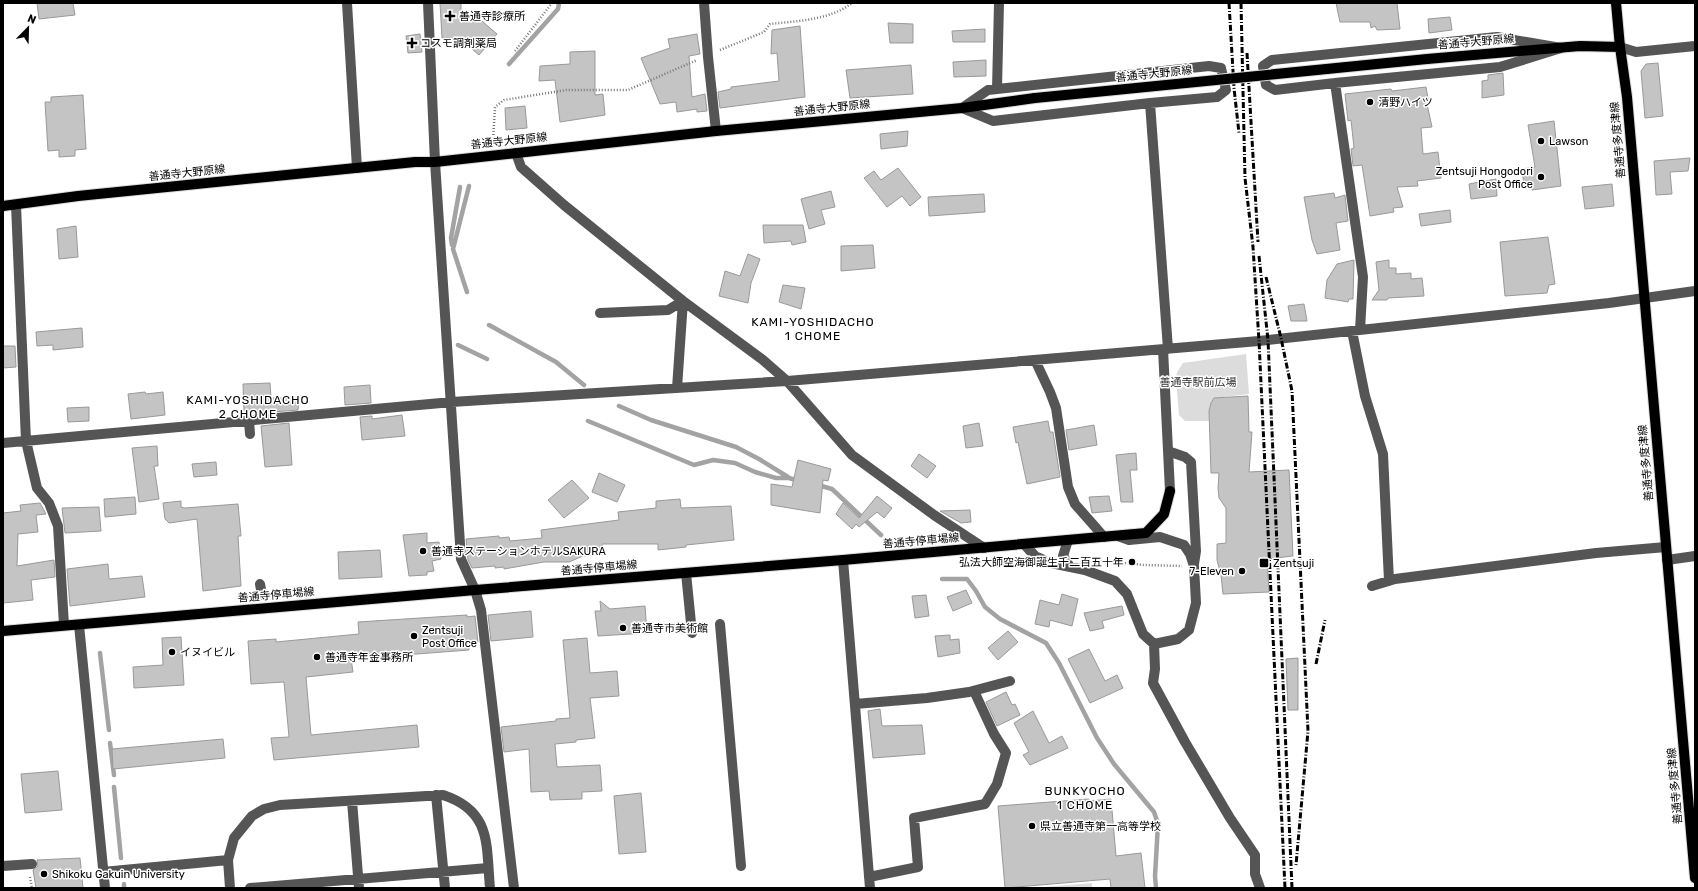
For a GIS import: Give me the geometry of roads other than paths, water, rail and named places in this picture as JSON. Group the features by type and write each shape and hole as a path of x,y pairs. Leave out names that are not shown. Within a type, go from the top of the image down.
{"main road":[{"path":"1616,3 1620,47"},
{"name":"善通寺大野原線","path":"3,206 78,196 415,162 435,162 716,131 962,108 1035,98 1426,59 1580,46 1620,47"},
{"name":"善通寺多度津線","path":"1620,47 1627,97 1695,878"},
{"name":"善通寺停車場線","path":"3,631 1146,533 1164,514 1170,491"}],"street":[{"path":"347,3 357,168"},
{"path":"428,3 435,162 452,402 461,559 475,590 481,610 514,888"},
{"path":"704,3 716,131"},
{"path":"997,89 998,3"},
{"path":"1497,37 1561,48 1500,67 1275,90 1266,85 1263,66 1272,60 1497,37"},
{"path":"1620,47 1636,52 1695,46"},
{"path":"1209,66 1221,68 1226,90 1217,97 993,121 962,108 988,90 1209,66"},
{"path":"1336,83 1363,277 1356,330 1364,396 1383,454 1389,581"},
{"path":"1150,103 1165,349 1170,491"},
{"path":"516,153 521,167 529,175 683,301 763,360 787,381 852,455 934,515 984,548"},
{"path":"16,205 26,441 37,488 49,503 58,526 64,625"},
{"path":"3,443 452,402 787,381 1165,349 1644,299 1695,291"},
{"path":"600,313 668,310 683,301"},
{"path":"677,388 683,301"},
{"path":"1036,360 1056,408 1068,487 1075,504 1104,537"},
{"path":"249,421 250,434"},
{"path":"1168,451 1185,457 1191,462 1196,551 1189,566"},
{"path":"1118,536 1129,540 1160,537 1184,545 1190,554 1189,566 1196,603 1189,630 1178,639 1154,644"},
{"path":"1068,540 1063,556 1070,567"},
{"path":"1024,544 1034,556 1051,563 1085,570 1115,581 1127,594 1143,634 1154,644 1155,668 1153,682 1185,742 1230,818 1255,855 1256,874 1260,888"},
{"path":"1372,586 1395,578 1596,553 1666,547"},
{"path":"1667,560 1695,556"},
{"path":"843,560 870,888"},
{"path":"686,573 692,633"},
{"path":"260,584 262,595"},
{"path":"720,624 741,866"},
{"path":"79,625 105,888"},
{"path":"855,704 927,698 974,691 1010,681"},
{"path":"870,877 918,867 914,818 985,804 997,784 1006,753 994,734 974,691"},
{"path":"436,795 445,888"},
{"path":"230,888 228,860 234,838 242,826 252,816 264,809 280,805 443,795 457,799 469,808 478,818 486,837 490,888"},
{"path":"352,801 358,884"},
{"path":"103,872 228,860"},
{"path":"3,866 32,864"},
{"path":"250,888 358,884 443,872 488,868"}],"waterway":[{"path":"509,64 558,9 559,3"},
{"path":"467,292 453,249 469,186"},
{"path":"452,245 451,238 460,187"},
{"path":"489,325 556,362 584,385"},
{"path":"458,345 487,359"},
{"path":"619,406 651,420 736,447 788,477"},
{"path":"588,421 694,465 713,460 735,463 755,472 776,478 789,478 799,481"},
{"path":"818,485 832,489 881,535"},
{"path":"942,579 967,579 985,607 1000,619 1046,643 1059,663 1097,738 1114,764 1154,812 1158,824 1155,876 1156,888"},
{"path":"100,653 109,730"},
{"path":"110,743 114,775"},
{"path":"114,787 121,858"}],"railway":[{"path":"1229,3 1234,88 1239,133"},
{"path":"1241,3 1245,178 1253,247 1259,341 1285,888"},
{"path":"1247,53 1258,242"},
{"path":"1259,256 1268,340 1292,888"},
{"path":"1266,277 1292,391 1308,731 1296,865"},
{"path":"1316,664 1325,620"}],"place":[{"name":"善通寺診療所","path":"450,16"},
{"name":"コスモ調剤薬局","path":"412,43"},
{"name":"清野ハイツ","path":"1370,102"},
{"name":"Lawson","path":"1541,141"},
{"name":"Zentsuji Hongodori Post Office","path":"1541,177"},
{"name":"善通寺ステーションホテルSAKURA","path":"423,551"},
{"name":"弘法大師空海御誕生千二百五十年","path":"1132,562"},
{"name":"Zentsuji","path":"1264,563"},
{"name":"7-Eleven","path":"1242,571"},
{"name":"善通寺市美術館","path":"623,628"},
{"name":"Zentsuji Post Office","path":"414,636"},
{"name":"イヌイビル","path":"172,652"},
{"name":"善通寺年金事務所","path":"317,657"},
{"name":"県立善通寺第一高等学校","path":"1032,826"},
{"name":"Shikoku Gakuin University","path":"44,874"}],"district":[{"name":"KAMI-YOSHIDACHO 1 CHOME","path":"813,329"},
{"name":"KAMI-YOSHIDACHO 2 CHOME","path":"248,407"},
{"name":"BUNKYOCHO 1 CHOME","path":"1085,798"}],"park label":[{"name":"善通寺駅前広場","path":"1198,382"}]}
